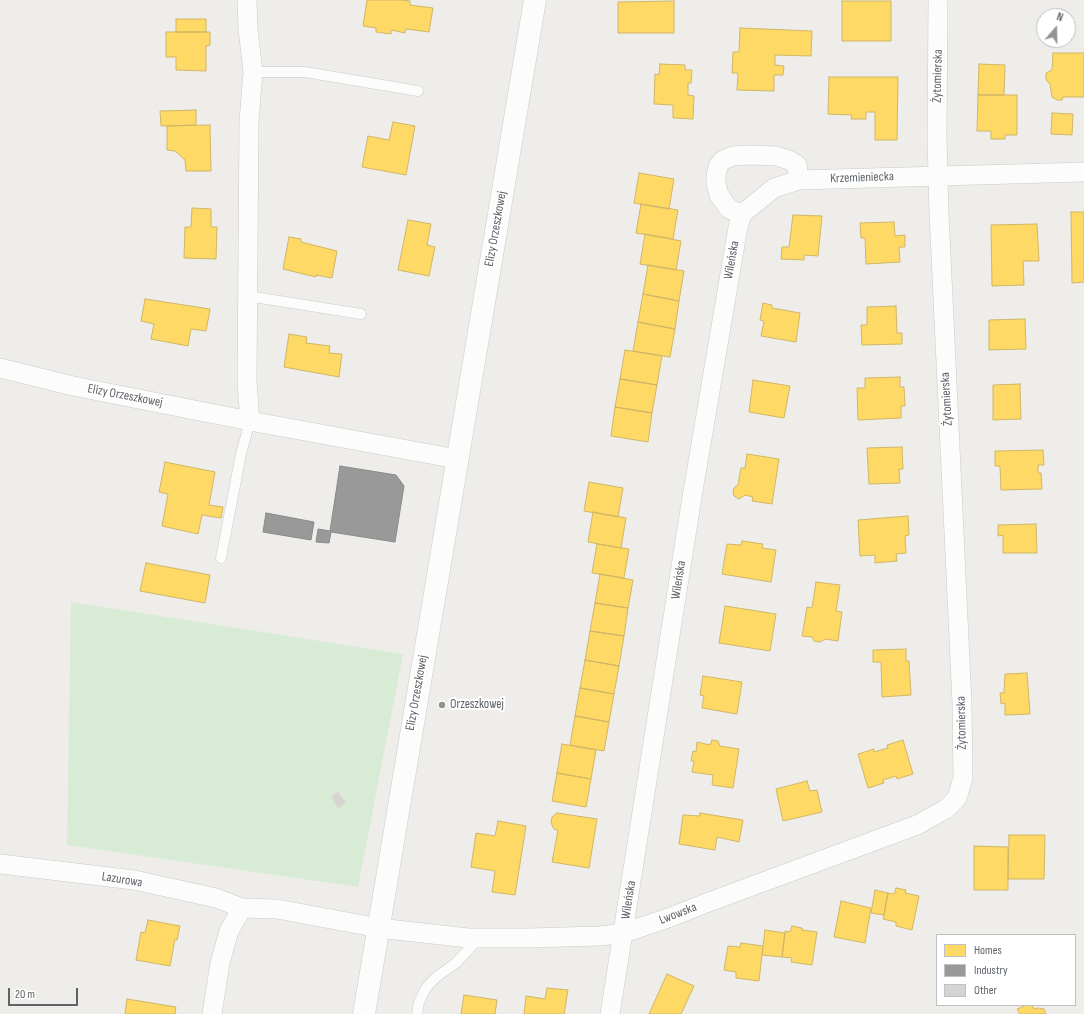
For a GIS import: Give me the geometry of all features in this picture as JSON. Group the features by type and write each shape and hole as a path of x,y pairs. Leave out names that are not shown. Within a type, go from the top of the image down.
{"street":[{"path":"248,0 248,29 253,72 249,121 247,381 250,421"},
{"name":"Elizy Orzeszkowej","path":"364,1014 535,0"},
{"name":"Żytomierska","path":"938,0 938,176 962,703 963,778 957,798"},
{"path":"749,154 776,156 789,160 797,165 799,180 774,188 742,214 729,208 719,195 716,184 718,166 723,160 734,156 749,154"},
{"name":"Krzemieniecka","path":"799,180 1084,172"},
{"name":"Wileńska","path":"610,1014 692,497 738,227 742,214"},
{"name":"Elizy Orzeszkowej","path":"0,368 73,386 250,421 457,459"},
{"name":"Lwowska","path":"379,928 479,938 600,936 624,932 671,918 709,902 917,825 946,809 957,798"},
{"name":"Lazurowa","path":"0,864 134,880 216,898 242,908"},
{"path":"212,1014 222,957 229,931 242,908 277,909 379,928"}],"lane":[{"path":"253,72 305,72 418,91"},
{"path":"248,296 361,314"},
{"path":"221,558 241,454 250,421"},
{"path":"417,1014 419,1002 426,988 435,978 456,963 479,938"}],"green space":[{"path":"71,602 403,654 358,887 67,845"}],"building: Homes":[{"path":"367,0 410,1 410,5 433,8 429,32 406,29 405,33 391,30 391,34 376,32 376,28 363,26"},
{"path":"674,1 674,33 618,33 618,2"},
{"path":"842,1 891,1 891,41 842,41"},
{"path":"176,19 206,19 206,32 176,32"},
{"path":"740,28 812,31 811,56 775,55 775,65 784,66 783,75 774,75 774,91 737,90 738,73 732,73 733,52 739,52"},
{"path":"166,32 210,32 210,45 206,46 206,71 176,70 176,57 166,57"},
{"path":"1053,53 1084,53 1084,97 1063,97 1062,100 1057,100 1052,97 1050,84 1046,80 1046,73 1052,70"},
{"path":"660,64 685,65 685,70 692,70 691,83 688,83 688,95 694,96 693,119 673,118 673,105 654,104 655,74 659,75"},
{"path":"979,64 1005,65 1004,95 978,95"},
{"path":"829,77 898,77 897,140 875,140 875,112 866,112 866,119 851,119 852,115 828,114"},
{"path":"978,95 1017,95 1017,135 1005,135 1005,139 991,139 991,131 977,131"},
{"path":"196,110 196,125 161,126 160,111"},
{"path":"1052,113 1073,114 1072,135 1051,134"},
{"path":"393,122 415,126 406,175 362,167 368,136 389,140"},
{"path":"210,125 211,171 186,171 185,160 175,151 167,150 167,126"},
{"path":"639,173 674,179 669,209 634,203"},
{"path":"641,204 678,210 673,239 636,233"},
{"path":"192,208 211,209 211,227 217,227 216,259 184,258 185,227 191,227"},
{"path":"1071,212 1084,212 1084,282 1072,283"},
{"path":"793,215 822,216 818,256 804,255 804,260 781,259 782,247 789,247"},
{"path":"408,220 431,224 427,245 435,247 429,276 398,270"},
{"path":"894,222 895,236 905,235 905,247 899,247 900,262 866,264 865,238 861,238 860,223"},
{"path":"1037,224 1039,261 1023,261 1024,285 992,286 991,225"},
{"path":"645,234 681,241 676,270 640,264"},
{"path":"289,237 301,239 301,242 337,251 332,278 316,275 316,277 283,269"},
{"path":"648,265 684,271 679,301 643,294"},
{"path":"643,294 679,301 675,329 638,322"},
{"path":"145,299 210,309 206,331 191,329 188,346 151,339 154,324 141,321"},
{"path":"763,303 772,305 772,308 800,313 796,342 761,336 764,321 760,320"},
{"path":"896,306 897,333 902,333 902,344 862,345 861,325 867,325 867,307"},
{"path":"1025,319 1026,349 989,350 989,320"},
{"path":"638,322 675,329 670,357 633,351"},
{"path":"289,334 307,337 306,343 330,346 329,353 342,354 339,377 284,367"},
{"path":"625,350 662,356 657,385 620,379"},
{"path":"900,377 900,387 904,387 905,406 901,406 901,418 858,420 857,388 865,388 865,378"},
{"path":"620,379 657,385 652,413 615,407"},
{"path":"753,380 790,386 784,418 749,412"},
{"path":"1020,384 1021,419 993,420 993,385"},
{"path":"615,407 652,413 648,442 611,436"},
{"path":"902,447 903,469 899,469 900,483 869,484 867,448"},
{"path":"1043,450 1044,465 1038,465 1038,473 1041,473 1042,489 1001,490 1000,466 995,466 995,451"},
{"path":"747,454 779,459 772,504 752,501 753,497 745,495 739,499 734,496 734,488 738,485 741,468 745,468"},
{"path":"165,462 215,472 209,505 223,507 221,518 202,515 198,534 162,526 168,494 159,492"},
{"path":"589,482 623,488 618,517 584,511"},
{"path":"593,512 626,518 621,548 588,542"},
{"path":"908,516 909,535 905,536 906,553 896,554 897,561 875,563 875,555 860,556 858,520"},
{"path":"1036,524 1037,553 1003,553 1003,535 998,536 998,525"},
{"path":"742,541 763,544 762,548 776,550 771,582 722,574 727,544 741,545"},
{"path":"597,544 629,549 624,578 592,573"},
{"path":"146,563 210,575 205,603 140,591"},
{"path":"600,574 633,580 628,608 595,603"},
{"path":"816,582 840,585 836,611 842,612 838,641 825,639 820,642 814,641 812,637 802,636 807,607 812,608"},
{"path":"595,603 628,608 624,636 590,631"},
{"path":"725,606 776,614 770,651 719,643"},
{"path":"590,631 624,636 619,666 585,660"},
{"path":"906,649 906,661 909,661 911,695 882,697 881,662 873,662 873,650"},
{"path":"585,660 619,666 614,694 580,688"},
{"path":"1027,673 1030,714 1005,715 1005,703 1001,704 1000,693 1004,693 1005,674"},
{"path":"703,676 742,682 737,714 702,708 704,696 700,695"},
{"path":"580,688 614,694 609,722 575,716"},
{"path":"575,716 609,722 604,751 570,745"},
{"path":"712,740 718,741 720,746 739,749 733,788 712,785 713,775 692,772 694,761 691,761 693,751 696,752 697,742 710,745"},
{"path":"903,740 913,774 897,779 896,776 883,780 884,783 868,788 858,754 874,749 874,752 888,748 887,745"},
{"path":"562,744 596,750 591,779 557,773"},
{"path":"557,773 591,779 586,807 552,801"},
{"path":"807,781 810,791 817,790 822,812 783,821 776,789"},
{"path":"557,813 597,819 589,868 552,862 558,830 554,829 551,823 552,817"},
{"path":"700,813 743,820 739,842 717,837 715,850 679,844 683,815 700,816"},
{"path":"498,821 526,826 515,895 492,892 495,871 471,867 476,833 495,836"},
{"path":"1009,835 1045,835 1044,879 1008,879"},
{"path":"974,846 1008,847 1008,890 974,890"},
{"path":"896,888 906,890 905,893 919,896 912,930 896,926 896,922 883,919 888,893 894,894"},
{"path":"875,890 888,893 884,915 871,913"},
{"path":"841,901 871,908 865,943 834,937"},
{"path":"148,920 180,926 177,940 175,939 170,966 136,960 141,932 145,933"},
{"path":"792,926 802,928 802,930 817,932 812,965 791,962 792,958 782,957 785,931 790,932"},
{"path":"765,930 785,933 782,957 762,955"},
{"path":"741,943 763,946 759,981 736,978 736,972 724,970 728,946 740,947"},
{"path":"667,974 694,986 681,1014 649,1014"},
{"path":"547,988 568,990 564,1014 524,1014 526,996 545,999"},
{"path":"464,995 497,1000 495,1014 461,1014"},
{"path":"127,999 176,1007 175,1014 125,1014"},
{"path":"1024,1006 1032,1006 1034,1009 1044,1009 1046,1014 1020,1014 1017,1009"}],"building: Industry":[{"path":"340,466 396,475 404,486 395,542 331,532 329,543 316,542 318,529 330,531"},
{"path":"266,513 314,522 311,540 263,532"}],"building: Other":[{"path":"338,792 346,803 338,808 331,796"}],"place":[{"name":"Orzeszkowej","path":"442,705"}]}
